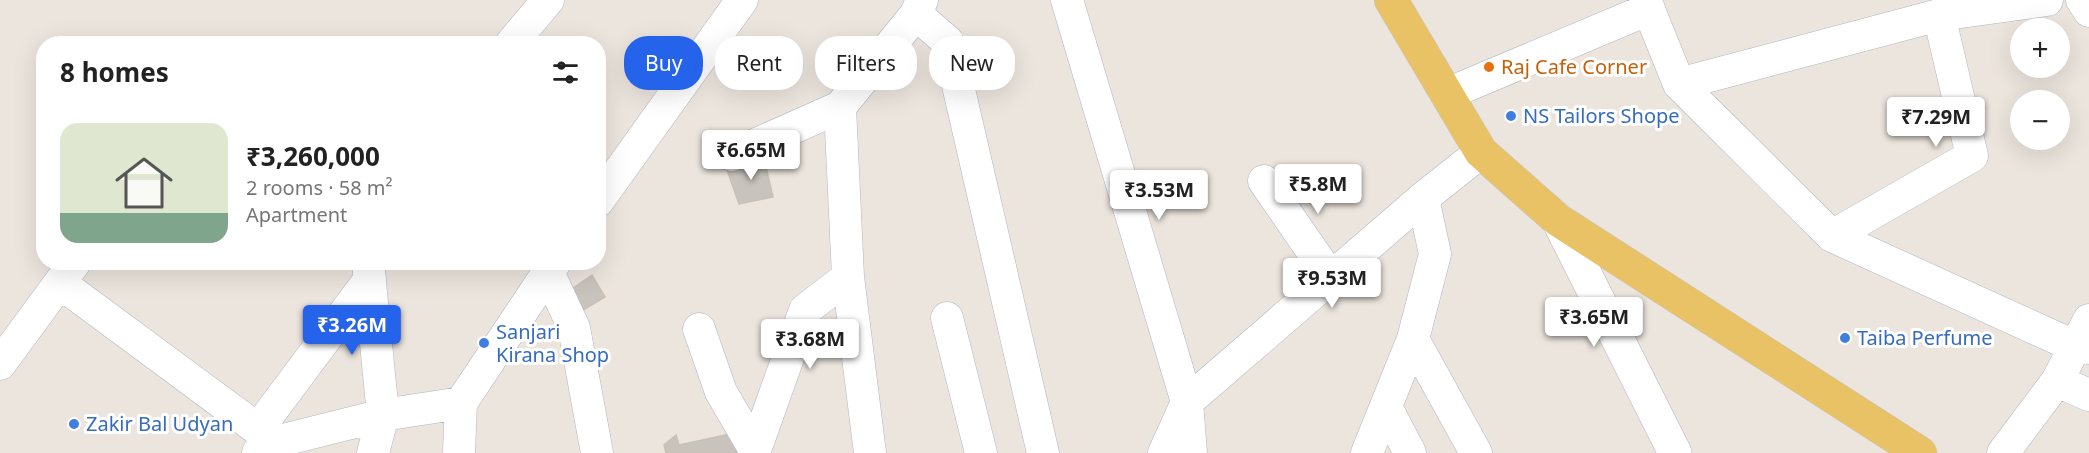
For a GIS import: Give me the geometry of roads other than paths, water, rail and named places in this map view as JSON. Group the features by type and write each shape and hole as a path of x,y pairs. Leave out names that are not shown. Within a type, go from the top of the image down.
{"main road":[{"path":"1391,0 1481,152 1558,220 1920,453"},
{"path":"1558,220 1675,453"}],"street":[{"path":"518,36 548,0"},
{"path":"606,190 742,0"},
{"path":"1067,0 1186,402 1191,453"},
{"path":"1679,84 1939,15 2048,0"},
{"path":"2082,0 2089,11"},
{"path":"1447,94 1647,4 1679,84 1832,236 2084,338 2057,381 2003,453"},
{"path":"732,155 840,107 919,7 948,42 1043,453"},
{"path":"1832,236 1972,156 1939,15"},
{"path":"840,107 848,277 870,453"},
{"path":"1164,453 1186,402 1423,198 1481,152"},
{"path":"1264,181 1331,278"},
{"path":"1367,453 1413,339 1435,254 1423,198"},
{"path":"459,453 461,403 550,270"},
{"path":"553,270 574,328 597,453"},
{"path":"369,271 383,416 373,453"},
{"path":"266,444 369,271"},
{"path":"0,364 68,273 266,444"},
{"path":"755,452 805,310 848,277"},
{"path":"947,318 981,453"},
{"path":"699,329 721,392 755,452"},
{"path":"1413,339 1476,453"},
{"path":"2057,381 2089,395"},
{"path":"266,444 383,416 461,403"},
{"path":"1386,407 1410,453"}],"place":[{"name":"Raj Cafe Corner","path":"1489,67"},
{"name":"NS Tailors Shope","path":"1511,116"},
{"name":"Taiba Perfume","path":"1845,338"},
{"name":"Sanjari Kirana Shop","path":"484,343"},
{"name":"Zakir Bal Udyan","path":"74,424"}]}
